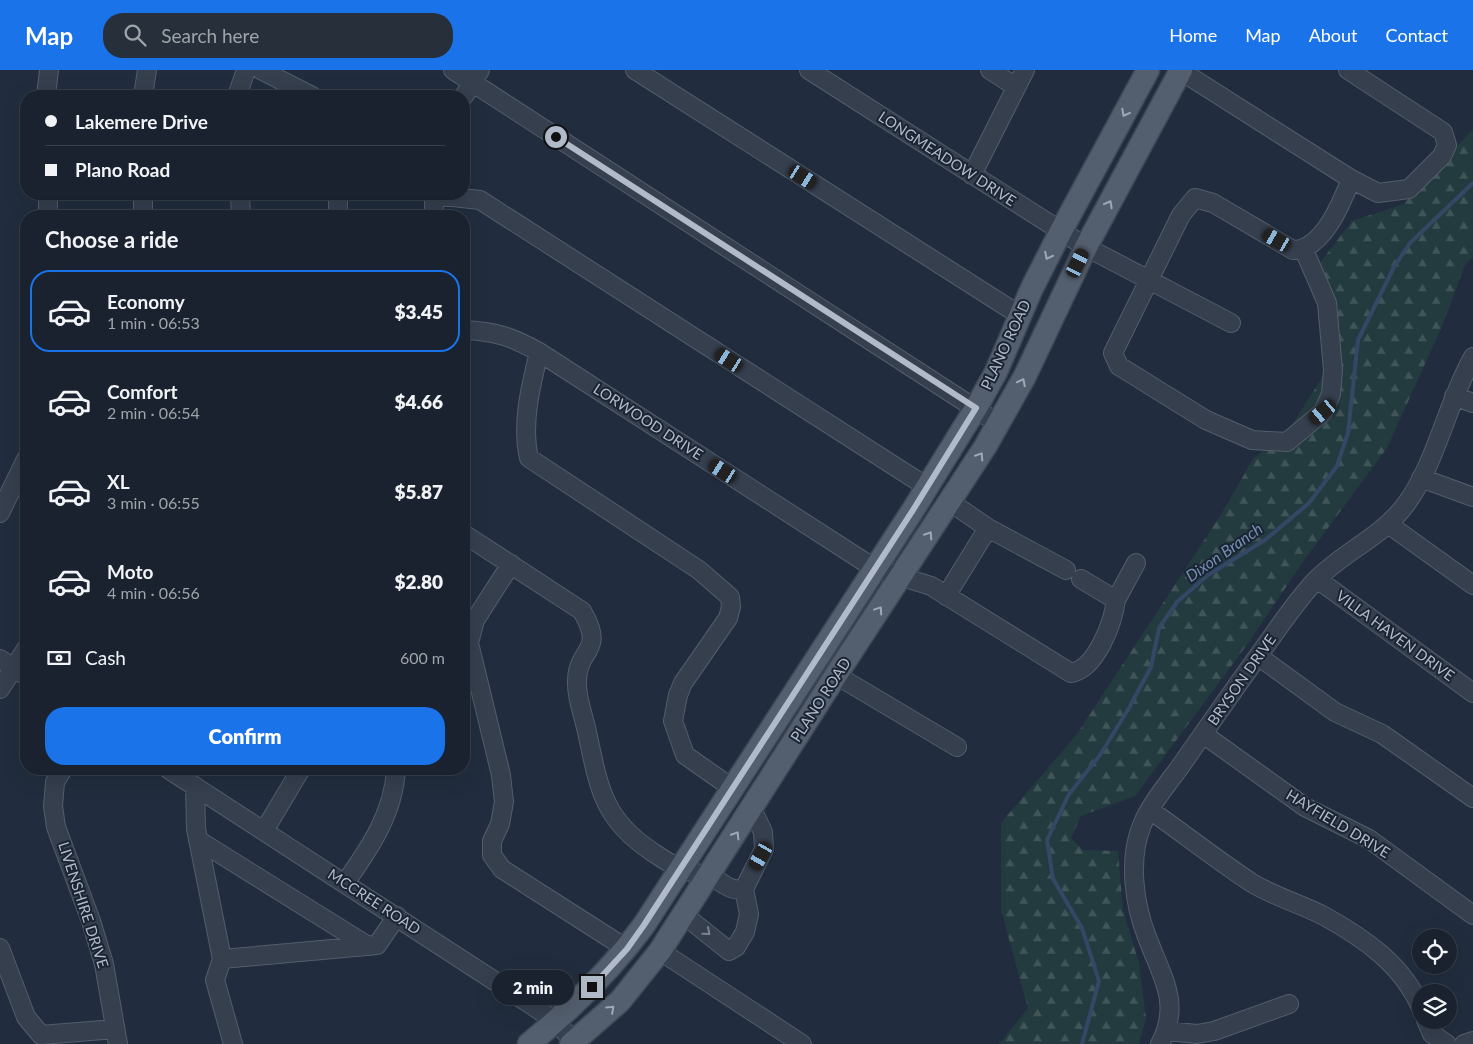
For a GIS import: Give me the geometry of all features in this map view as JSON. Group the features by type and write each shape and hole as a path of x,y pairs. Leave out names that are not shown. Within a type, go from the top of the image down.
{"main road":[{"name":"PLANO ROAD","path":"529,1044 556,1022 604,975 627,949 927,487 996,372 1032,288 1148,70"},
{"name":"PLANO ROAD","path":"573,1043 620,1001 660,951 999,424 1025,376 1086,247 1181,71"}],"street":[{"path":"47,90 49,70"},
{"path":"144,90 146,70"},
{"path":"239,90 246,70"},
{"path":"260,70 300,90"},
{"path":"453,70 999,424"},
{"path":"635,70 1021,316"},
{"name":"LONGMEADOW DRIVE","path":"809,70 1086,247 1231,324"},
{"path":"990,70 1016,87"},
{"path":"972,175 1025,70"},
{"path":"1181,71 1351,179 1378,193 1409,189 1442,156 1447,145 1443,132 1348,70"},
{"path":"1304,250 1326,303 1333,370 1331,394 1323,412 1287,442 1252,440 1206,420 1119,366 1113,354 1181,214 1195,198 1213,203 1293,250 1304,250 1316,241 1340,208 1351,179"},
{"path":"470,198 480,200 927,487"},
{"name":"LORWOOD DRIVE","path":"470,330 490,331 514,338 539,352 874,568 930,586 1071,673 1080,672 1089,665 1113,619 1116,600"},
{"path":"539,352 525,433 529,458 699,570 730,597 731,608 728,618 683,683 678,695 673,721 685,755 732,788"},
{"name":"BRYSON DRIVE","path":"1164,1038 1171,1014 1168,988 1146,936 1135,890 1136,844 1142,824 1258,656 1317,579 1336,562 1388,524 1404,506 1421,478 1454,396 1473,357"},
{"path":"1454,396 1473,403"},
{"path":"0,513 20,471"},
{"path":"1421,478 1473,497"},
{"path":"950,502 988,528 1116,600 1136,563"},
{"path":"1388,524 1473,585"},
{"path":"946,596 988,528"},
{"path":"470,538 582,611 592,628 593,643 578,667 577,685 599,788 607,806 621,827 636,841 678,870 710,876 734,891 744,889"},
{"path":"470,639 475,620 511,564"},
{"name":"VILLA HAVEN DRIVE","path":"1317,579 1473,693"},
{"path":"470,647 501,775 504,802 500,824 492,841 492,855 502,869 627,949"},
{"path":"1258,656 1335,712 1382,734 1473,798"},
{"path":"0,689 13,668"},
{"path":"836,675 957,747"},
{"name":"HAYFIELD DRIVE","path":"1203,734 1305,807 1369,839 1473,915"},
{"name":"LIVENSHIRE DRIVE","path":"59,775 55,782 53,806 56,827 92,921 104,964 116,1036"},
{"name":"MCCREE ROAD","path":"178,775 397,916 556,1022 573,1043"},
{"path":"264,831 297,775"},
{"path":"345,883 387,816 395,789 396,775"},
{"path":"195,786 198,840 222,959 215,980 233,1044"},
{"path":"684,915 728,951 736,947 744,932 749,914 744,889 764,849 763,832 752,809"},
{"path":"1150,810 1252,882 1278,897 1323,916 1374,948 1403,975 1412,992"},
{"path":"198,840 368,946"},
{"path":"222,959 377,945 397,916"},
{"path":"0,948 26,1017 41,1035 116,1036"},
{"path":"660,951 802,1044"},
{"path":"1164,1038 1214,1031 1290,1004"},
{"path":"1430,1029 1432,1034 1447,1044"},
{"path":"1464,1044 1473,1041"}],"green space":[{"path":"1473,129 1473,257 1465,265 1443,324 1387,448 1305,559 1246,646 1135,796 1081,816 1071,838 1083,850 1118,851 1123,910 1139,963 1146,1018 1139,1044 999,1044 1028,1008 1001,910 1001,823 1077,734 1222,513 1253,459 1287,433 1323,376 1323,317 1319,264 1352,221 1404,204"}],"waterway":[{"name":"Dixon Branch","path":"1082,1044 1099,981 1082,928 1053,879 1047,840 1069,794 1100,755 1129,708 1151,667 1159,628 1177,602 1208,575 1265,540 1309,503 1337,466 1348,433 1358,340 1394,267 1410,243 1473,183"}],"route":[{"path":"556,137 976,408 913,510 644,925 627,949 592,987"}]}
